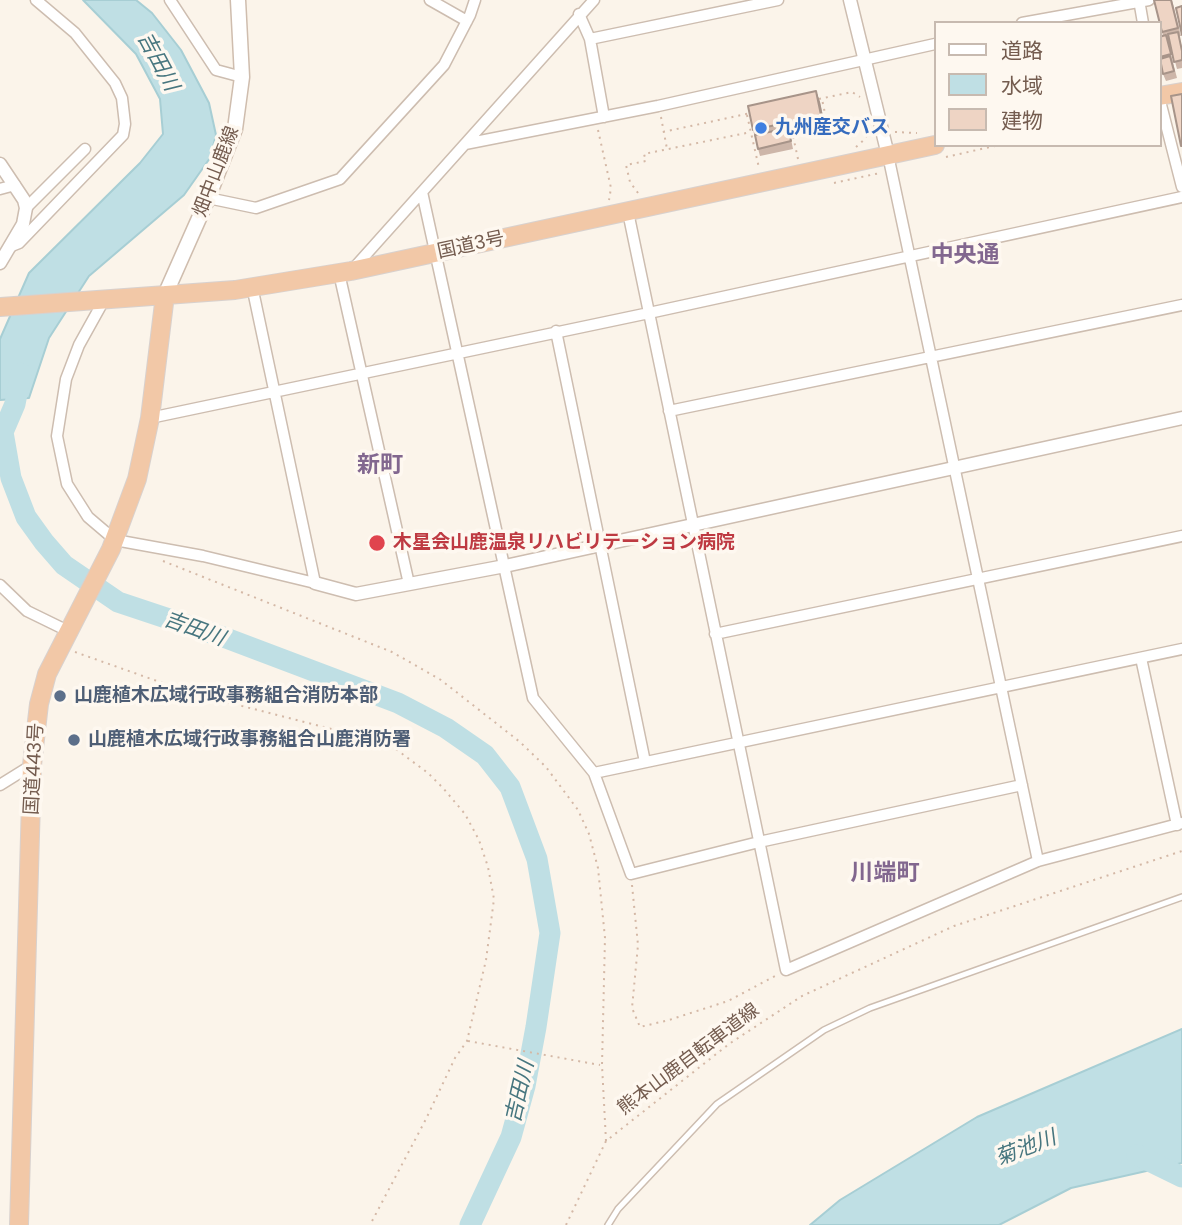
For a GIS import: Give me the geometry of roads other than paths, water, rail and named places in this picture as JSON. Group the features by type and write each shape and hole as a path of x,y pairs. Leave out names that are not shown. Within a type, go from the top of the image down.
{"highway":[{"path":"1161,96 1182,92"},
{"name":"国道3号","path":"0,307 165,295 345,272 934,145"},
{"name":"国道443号","path":"19,1225 32,765 39,704 47,674 113,545 137,479 150,418 165,295"}],"main road":[{"name":"畑中山鹿線","path":"165,295 235,129 242,77 238,0"}],"street":[{"path":"9,247 19,243 123,135 122,98 115,83 75,33 36,0"},
{"path":"170,0 216,70 242,77"},
{"path":"430,0 467,21"},
{"path":"208,198 256,208 340,180 444,65 475,0"},
{"path":"409,584 362,374 345,272 422,192 594,0"},
{"path":"590,39 778,0"},
{"path":"850,0 911,256 1038,861"},
{"path":"1040,21 1142,1 1143,21"},
{"path":"579,14 590,39 604,117"},
{"path":"465,144 658,106 934,44"},
{"path":"1161,104 1182,187"},
{"path":"26,208 85,149"},
{"path":"0,164 24,200 26,208 23,224 0,262"},
{"path":"0,189 15,186"},
{"path":"422,192 533,698 594,773 631,874 759,842 1022,785"},
{"path":"150,418 1182,197"},
{"path":"628,212 786,971 1038,861 1180,824 1141,658"},
{"path":"252,286 315,583"},
{"path":"104,300 79,345 66,379 57,436 67,484 88,517 113,545 204,556 356,594 505,566 1182,418"},
{"path":"669,411 1182,305"},
{"path":"556,331 645,762"},
{"path":"715,634 1182,536"},
{"path":"0,585 27,611 64,639"},
{"path":"594,773 1182,649"},
{"path":"0,785 32,765"}],"lane":[{"path":"608,1225 618,1209 717,1104 824,1030 870,1008 1182,897"}],"water":[{"path":"83,0 136,0 152,13 181,50 209,103 216,135 210,158 184,195 89,276 49,338 29,398 0,400 0,339 29,273 140,163 163,134 160,99 136,54"},
{"name":"菊池川","path":"1182,1029 1182,1163 1071,1188 999,1225 810,1225 840,1200 977,1117"}],"waterway":[{"name":"吉田川","path":"21,373 15,404 3,432 11,478 26,517 64,565 118,602 226,638 398,703 446,728 485,755 510,787 537,859 550,933 525,1086 511,1137 470,1225"},
{"path":"1137,1155 1182,1177"}],"place":[{"name":"九州産交バス","path":"761,128"},
{"name":"木星会山鹿温泉リハビリテーション病院","path":"377,543"},
{"name":"山鹿植木広域行政事務組合消防本部","path":"60,696"},
{"name":"山鹿植木広域行政事務組合山鹿消防署","path":"74,740"}],"district":[{"name":"中央通","path":"965,256"},
{"name":"新町","path":"380,466"},
{"name":"川端町","path":"885,874"}]}
